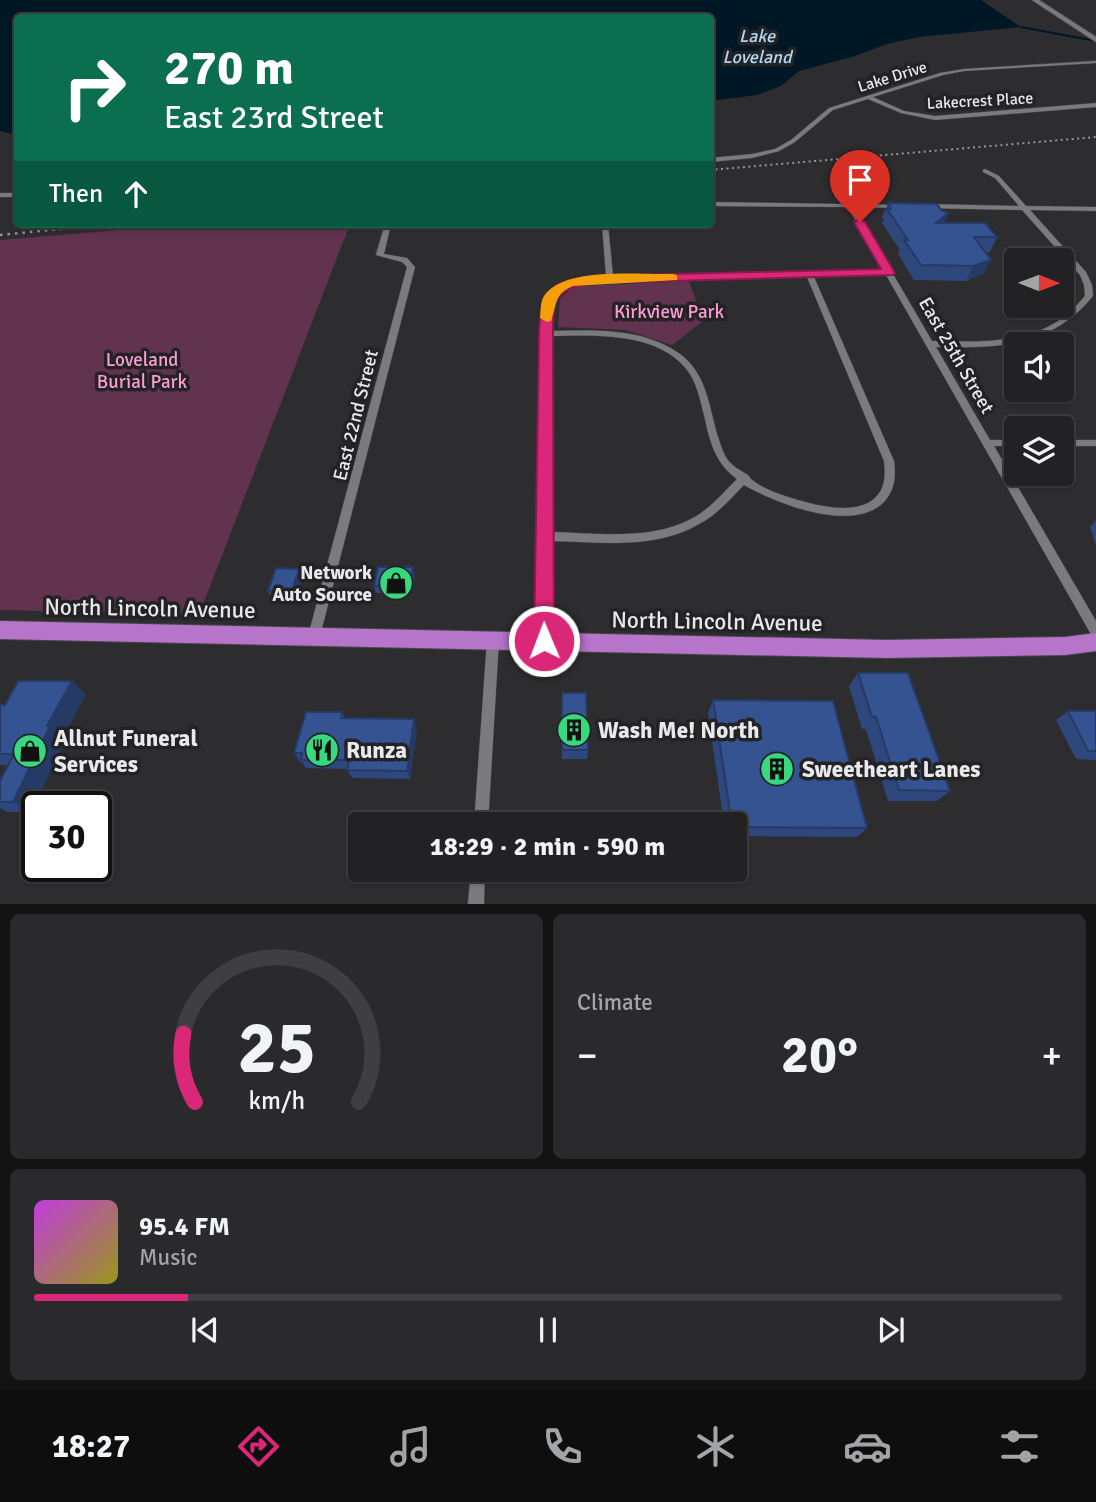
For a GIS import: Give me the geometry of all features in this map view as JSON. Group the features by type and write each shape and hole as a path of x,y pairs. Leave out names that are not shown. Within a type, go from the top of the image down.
{"highway":[{"name":"North Lincoln Avenue","path":"0,630 886,649 1065,646 1096,642"}],"main road":[{"path":"1035,0 1094,39"}],"street":[{"name":"Lake Drive","path":"714,160 752,156 782,148 826,111 955,71 1096,62"},
{"name":"Lakecrest Place","path":"868,97 909,114 934,118 1096,104"},
{"path":"930,344 983,344 1031,338 1055,327 1089,296 1083,274 997,177 985,171"},
{"path":"714,204 903,206"},
{"name":"East 25th Street","path":"850,205 1096,632"},
{"path":"917,206 1096,209"},
{"name":"East 22nd Street","path":"314,636 410,274 409,262 380,255 387,228"},
{"path":"605,228 610,279"},
{"path":"544,641 546,334 548,299 558,288 577,281 610,279 889,273"},
{"path":"546,334 618,334 656,343 675,353 698,380 725,464 744,478 792,502 829,513 858,512 886,495 891,473 883,444 810,275"},
{"path":"987,443 1004,443"},
{"path":"1074,443 1096,443"},
{"path":"544,536 656,535 683,528 705,515 744,478"},
{"path":"482,812 493,640"},
{"path":"476,904 477,882"}],"green space":[{"name":"Loveland Burial Park","path":"143,228 348,228 199,615 0,610 0,240"},
{"name":"Kirkview Park","path":"689,281 703,321 672,345 626,330 558,327 560,298 575,286"}],"water":[{"name":"Lake Loveland","path":"0,0 981,0 1021,27 919,37 887,44 799,71 781,86 757,95 714,101 714,14 14,14 14,134 0,131"}],"building":[{"path":"888,203 937,204 941,210 948,213 936,223 985,223 997,237 974,237 991,260 973,266 921,265 887,209 891,209"},
{"path":"378,567 413,567 410,584 374,586"},
{"path":"276,568 299,569 292,591 268,591"},
{"path":"858,673 908,673 950,791 899,790 876,717 872,717"},
{"path":"18,681 72,681 47,726 50,726 13,802 0,802 0,781 14,754 0,754 0,705 5,705"},
{"name":"Wash Me! North","path":"562,693 586,693 588,750 562,750"},
{"name":"Sweetheart Lanes","path":"713,700 833,701 867,828 747,827 747,812 730,812"},
{"path":"1068,711 1096,711 1096,751 1088,751"},
{"path":"306,712 342,712 341,718 414,719 407,771 347,770 349,760 301,760 302,753 294,753"}],"waterway":[{"path":"1021,27 1096,41"}],"railway":[{"path":"714,170 1096,137"},
{"path":"0,235 71,228"}],"slow traffic":[{"path":"547,318 548,299 558,288 570,283 592,279 673,278"}],"place":[{"name":"Network Auto Source","path":"396,583"},
{"name":"Wash Me! North","path":"574,730"},
{"name":"Runza","path":"322,750"},
{"name":"Allnut Funeral Services","path":"30,751"},
{"name":"Sweetheart Lanes","path":"777,769"}],"route":[{"path":"544,641 548,299 558,288 592,279 889,273 860,222"}]}
